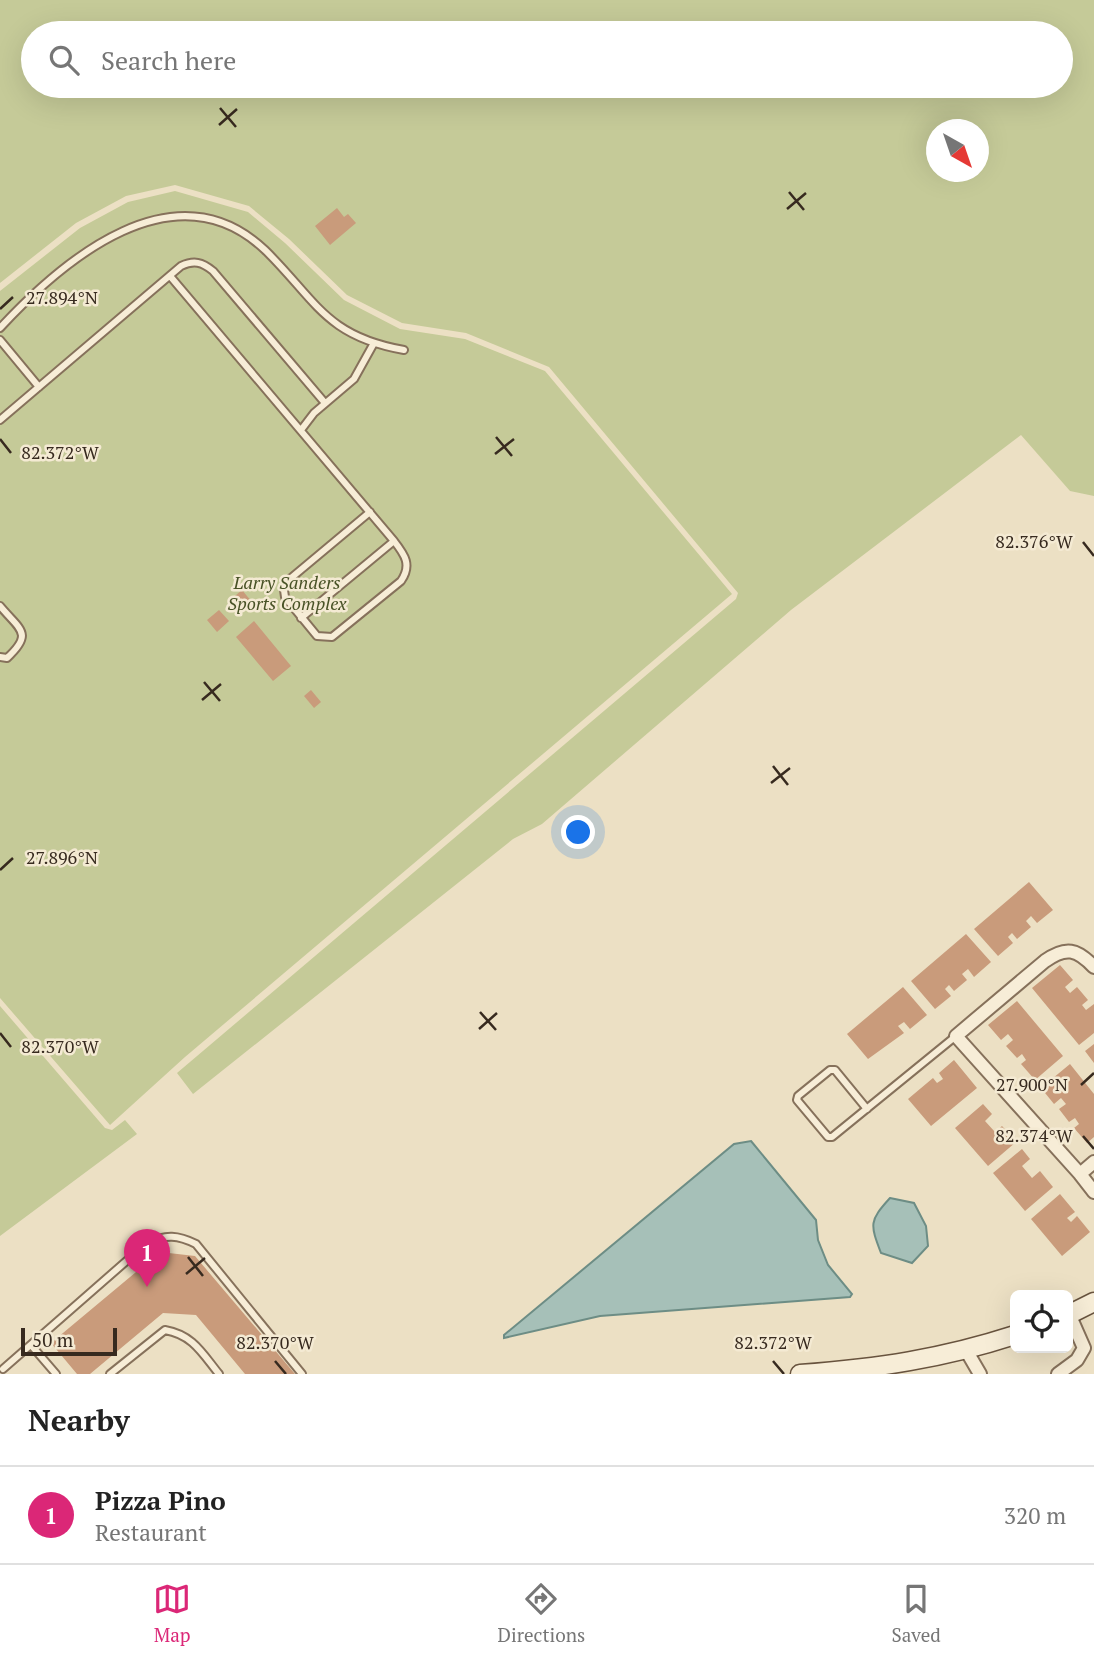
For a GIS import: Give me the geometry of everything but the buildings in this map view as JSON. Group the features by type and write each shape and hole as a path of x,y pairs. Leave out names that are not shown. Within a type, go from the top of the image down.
{"main road":[{"path":"1073,1312 1094,1302"},
{"path":"800,1374 893,1366 966,1350 1010,1337"}],"street":[{"path":"1094,967 1081,954 1069,951 1058,953 956,1035 1094,1192"},
{"path":"1080,1174 1094,1162"},
{"path":"1058,1374 1077,1360 1084,1348 1073,1325"},
{"path":"966,1350 980,1374"}],"lane":[{"path":"0,328 36,292 107,239 143,221 190,217 209,219 252,240 320,312 353,335 374,344 404,350"},
{"path":"0,420 181,266 190,262 199,262 206,266 325,403"},
{"path":"170,276 301,429 370,512 394,541 407,560 408,568 401,581 332,638 317,636 285,597 285,590 288,583 370,512"},
{"path":"0,340 39,387"},
{"path":"301,429 325,403 354,379 374,344"},
{"path":"301,618 394,541"},
{"path":"0,606 21,631 23,639 21,646 7,658 0,657"},
{"path":"867,1109 835,1070 830,1070 798,1096 797,1101 828,1137 832,1137 867,1109 956,1035"},
{"path":"3,1372 147,1243 161,1236 180,1236 197,1244 302,1374"},
{"path":"110,1374 165,1330 179,1332 188,1337 219,1374"},
{"path":"31,1345 56,1374"}],"green space":[{"path":"0,0 1094,0 1094,496 1070,491 1021,435 791,610 542,824 513,839 193,1094 177,1073 736,599 738,593 549,367 466,333 402,323 347,295 289,239 249,206 175,185 126,196 76,223 0,283"},
{"name":"Larry Sanders Sports Complex","path":"175,191 248,212 285,243 344,300 400,329 465,339 545,371 732,594 185,1057 110,1125 0,998 0,291 80,228 128,202"},
{"path":"0,1006 105,1128 112,1130 125,1120 137,1134 0,1236"}],"water":[{"path":"751,1141 816,1220 818,1240 828,1265 852,1294 850,1297 600,1316 504,1338 504,1335 734,1144"},
{"path":"890,1198 914,1203 926,1226 928,1246 912,1263 881,1253 877,1243 873,1229 875,1218"}],"place":[{"name":"Pizza Pino","path":"147,1287"}]}
